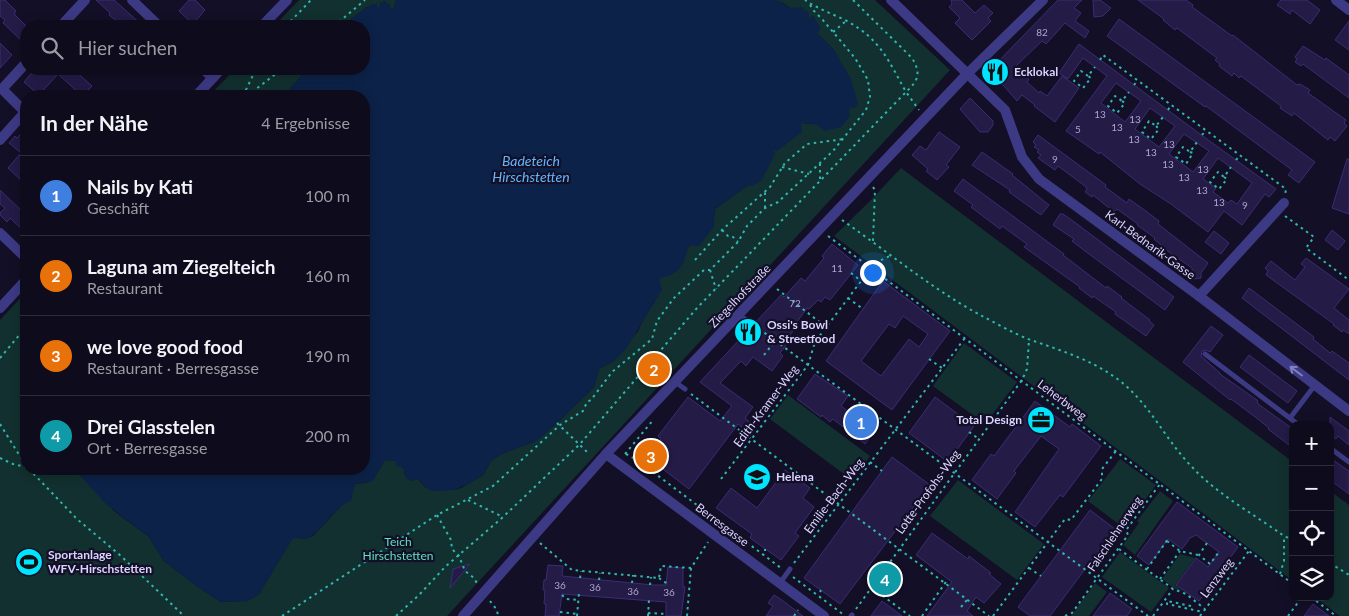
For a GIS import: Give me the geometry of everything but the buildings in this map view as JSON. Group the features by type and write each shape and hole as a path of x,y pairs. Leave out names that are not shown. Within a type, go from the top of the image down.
{"street":[{"path":"66,20 85,0"},
{"path":"132,0 153,20"},
{"path":"268,20 287,0"},
{"name":"Karl-Bednarik-Gasse","path":"891,0 1005,110 1022,157 1039,179 1198,296 1349,411"},
{"name":"Ziegelhofstraße","path":"463,616 606,454 675,382 744,318 820,230 968,73 1042,0"},
{"path":"1336,0 1349,10"},
{"path":"20,70 2,89 20,107"},
{"path":"210,75 213,78"},
{"path":"202,90 216,75"},
{"path":"0,140 20,118"},
{"path":"1198,296 1281,207"},
{"path":"0,233 20,252"},
{"path":"0,308 20,286"},
{"name":"Berresgasse","path":"606,454 824,616"}],"lane":[{"path":"1205,354 1294,421"},
{"path":"675,382 685,390"},
{"path":"1290,418 1315,385"},
{"path":"1334,451 1349,462"},
{"path":"780,583 788,571"}],"path":[{"path":"292,20 311,0"},
{"path":"341,20 364,0"},
{"path":"805,0 867,33 880,46 906,92 925,119"},
{"path":"396,616 445,567 503,517 580,444 716,288 915,83 917,66 912,58 853,0"},
{"path":"282,616 437,515 493,486 558,424 582,411 587,402 591,400 612,372 652,339 657,321 674,298 704,270 710,270 738,242 747,226 765,208 778,202 820,164 844,139 866,110 870,97 868,80 855,58 812,10 809,3"},
{"path":"833,32 846,21"},
{"path":"1100,60 1103,55 1286,189 1281,207 1314,237 1306,248 1349,280"},
{"path":"1088,76 1095,67"},
{"path":"1081,71 1088,76 1091,78 1084,88 1074,81 1081,71"},
{"path":"246,90 253,75"},
{"path":"255,90 274,75"},
{"path":"1134,85 1138,80"},
{"path":"1122,102 1129,92"},
{"path":"1115,96 1122,102 1125,103 1117,113 1108,106 1115,96"},
{"path":"1168,110 1172,105"},
{"path":"1156,126 1163,117"},
{"path":"1149,122 1156,126 1159,129 1151,139 1142,132 1149,122"},
{"path":"1202,135 1206,130"},
{"path":"695,260 722,230 770,187 785,163 807,144 844,139"},
{"path":"1190,152 1197,142"},
{"path":"1183,147 1190,152 1193,154 1186,164 1176,157 1183,147"},
{"path":"1236,160 1240,155"},
{"path":"820,164 820,180"},
{"path":"782,167 809,174"},
{"path":"1224,177 1231,167"},
{"path":"1218,172 1224,177 1227,179 1219,189 1210,182 1218,172"},
{"path":"872,187 875,190 873,241"},
{"path":"765,208 766,191"},
{"path":"842,220 952,299 1029,340 1083,359 1121,382 1145,406 1170,442 1194,470 1213,486 1289,538"},
{"path":"722,230 738,242"},
{"name":"Leherbweg","path":"820,230 1191,507 1229,538 1249,550 1289,581"},
{"path":"871,268 879,261 890,256"},
{"name":"Edith-Kramer-Weg","path":"721,479 808,365 812,347 871,268"},
{"path":"710,270 716,288"},
{"path":"851,273 861,281"},
{"path":"777,289 826,327"},
{"path":"848,298 863,309"},
{"path":"744,318 1148,616"},
{"path":"0,358 20,334"},
{"name":"Emilie-Bach-Weg","path":"788,571 964,338"},
{"path":"1022,380 1027,368 1029,340"},
{"path":"764,355 775,341"},
{"path":"929,359 942,368"},
{"name":"Lotte-Profohs-Weg","path":"849,616 872,588 1022,380"},
{"path":"685,390 989,616"},
{"path":"868,409 870,405"},
{"path":"0,424 20,456"},
{"path":"558,424 587,452"},
{"path":"969,432 979,439"},
{"path":"994,616 1065,519 1071,520 1102,479 1102,469 1116,451"},
{"path":"625,454 637,460 849,616"},
{"path":"0,458 20,466"},
{"path":"870,462 882,471"},
{"path":"35,475 77,519 121,556 184,616"},
{"name":"Falschlehnerweg","path":"1065,616 1072,613 1119,549 1128,535 1126,530 1160,484"},
{"path":"468,500 503,517"},
{"path":"1188,511 1191,507"},
{"path":"437,515 451,540 452,549 459,556 465,571 475,580"},
{"path":"1202,521 1204,517"},
{"path":"1280,574 1284,561 1284,536"},
{"path":"533,537 572,570 659,578 666,583"},
{"path":"1147,569 1168,540 1180,551 1198,555 1210,564 1219,552"},
{"path":"687,616 691,568 708,541"},
{"path":"1198,555 1207,543"},
{"path":"1119,549 1173,589 1187,594 1205,609"},
{"name":"Lenzweg","path":"1200,616 1249,550"},
{"path":"1160,579 1180,551"},
{"path":"659,578 661,566 691,568"},
{"path":"1334,566 1349,575"},
{"path":"1029,568 1041,576"},
{"path":"580,578 581,571"},
{"path":"599,580 600,573"},
{"path":"632,575 632,583"},
{"path":"650,584 651,577"},
{"path":"922,616 948,579"},
{"path":"872,588 910,616"},
{"path":"1153,616 1173,589"},
{"path":"560,612 577,615 579,594"},
{"path":"562,595 566,599 578,600"},
{"path":"649,599 648,614 666,614"},
{"path":"961,607 966,600"},
{"path":"1191,606 1167,601 1166,604 1203,612"},
{"path":"1288,616 1299,601"},
{"path":"1316,601 1336,616"},
{"path":"794,616 798,609"}],"green space":[{"path":"299,0 396,0 394,8 390,9 389,4 379,7 367,7 350,20 280,20"},
{"name":"Teich Hirschstetten","path":"773,0 875,0 950,70 447,616 0,616 0,320 20,298 20,475 81,475 113,510 149,537 164,561 198,587 221,602 247,601 259,594 293,537 305,539 313,536 343,504 355,484 373,480 385,460 396,461 404,469 408,479 418,479 425,487 454,490 483,475 491,461 501,454 536,441 594,387 599,369 615,360 638,331 647,312 655,302 658,278 689,246 713,228 715,209 748,185 772,149 801,123 816,124 849,110 850,107 855,108 834,50 818,34 813,16 809,20 781,2"},
{"path":"229,75 302,75 289,90 215,90"},
{"path":"901,168 1289,459 1289,578 834,236"},
{"path":"964,343 1017,382 985,424 933,386"},
{"path":"788,395 870,456 852,480 770,419"},
{"path":"1120,459 1156,485 1124,528 1088,501"},
{"path":"958,480 1044,544 1017,580 930,516"},
{"path":"1160,491 1173,501 1135,555 1123,545 1139,523 1137,521"},
{"path":"1334,494 1349,505 1349,616 1340,616 1320,601 1334,601"},
{"path":"1120,552 1169,588 1151,612 1102,577"},
{"path":"1180,554 1195,558 1175,585 1183,592 1162,579"},
{"path":"1095,583 1107,592 1089,616 1071,616"}],"water":[{"name":"Badeteich Hirschstetten","path":"396,0 773,0 781,2 790,8 801,7 809,13 809,20 813,16 820,27 818,34 834,50 851,79 858,104 855,108 850,107 850,116 841,127 825,131 816,124 801,123 802,132 777,151 773,150 775,154 762,180 752,186 748,185 715,209 713,228 699,246 689,246 683,264 677,272 659,278 662,290 626,349 615,360 599,369 594,387 536,441 501,454 491,461 483,475 454,490 432,491 425,487 419,479 408,480 402,466 397,467 396,461 385,460 373,480 355,484 351,501 338,509 315,533 305,539 293,538 259,594 247,601 221,602 164,561 149,537 106,504 79,475 370,475 370,90 289,90 302,75 370,75 370,20 349,20 372,4 377,4 377,7 379,7 380,3 384,1 389,4 391,9 394,8"}],"place":[{"name":"Ecklokal","path":"995,72"},
{"name":"Ossi's Bowl & Streetfood","path":"748,332"},
{"name":"Laguna am Ziegelteich","path":"654,369"},
{"name":"Total Design","path":"1041,420"},
{"name":"Nails by Kati","path":"861,422"},
{"name":"we love good food","path":"651,456"},
{"name":"Helena","path":"757,477"},
{"name":"Sportanlage WFV-Hirschstetten","path":"29,562"},
{"name":"Drei Glasstelen","path":"885,579"}]}
